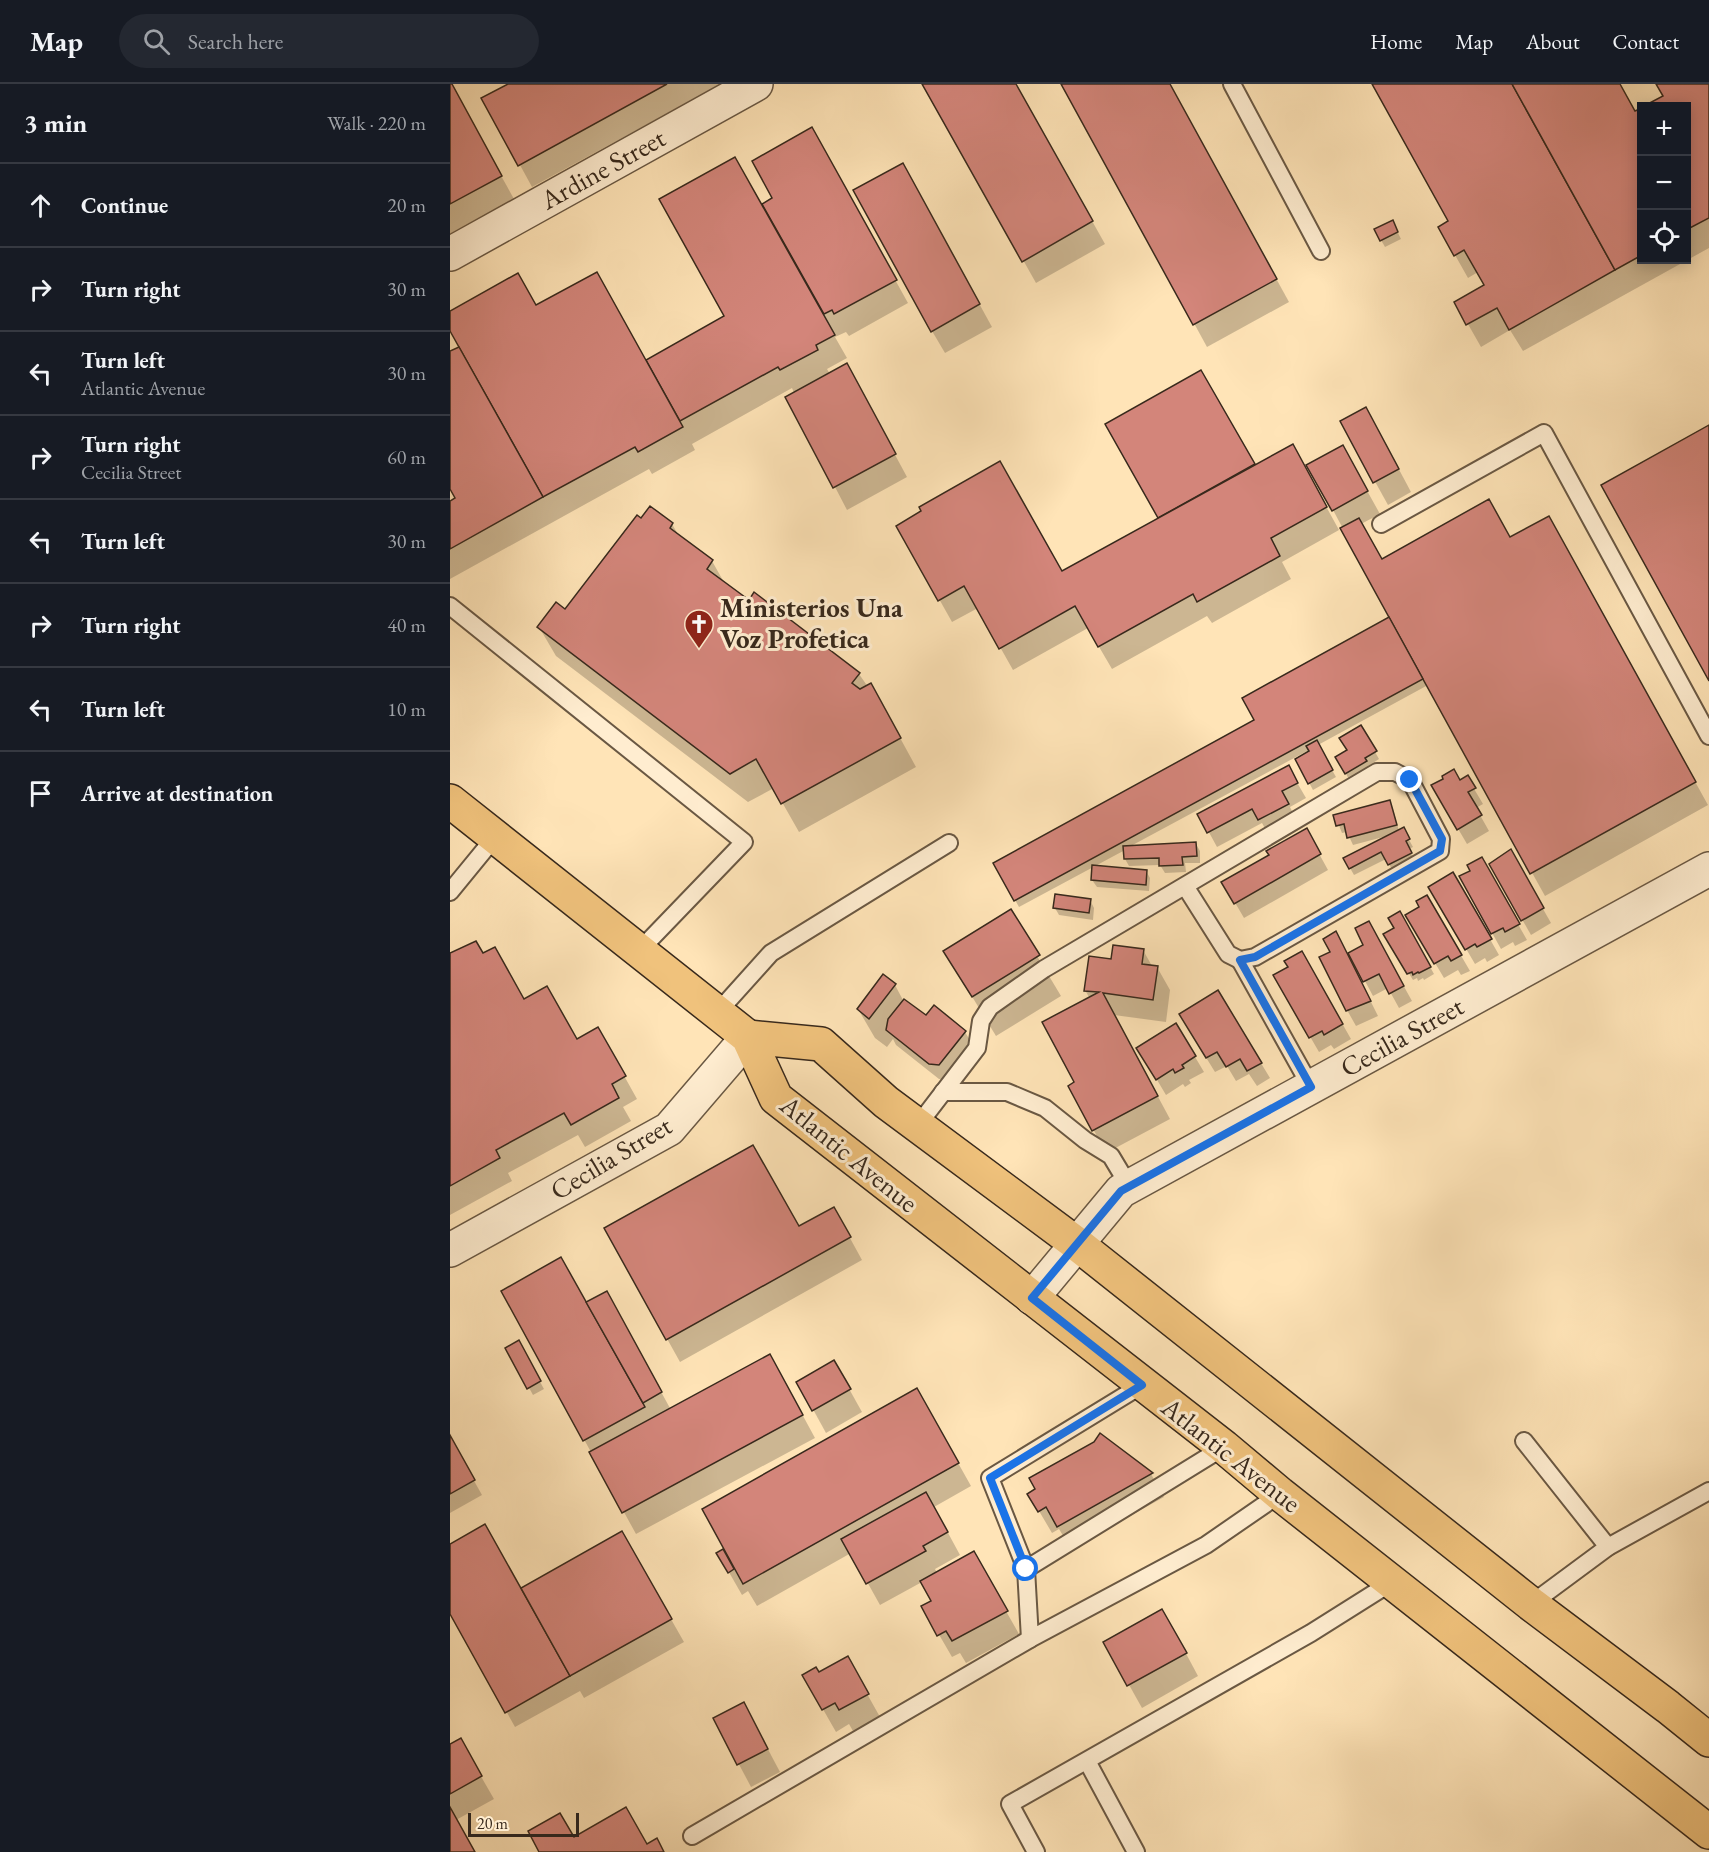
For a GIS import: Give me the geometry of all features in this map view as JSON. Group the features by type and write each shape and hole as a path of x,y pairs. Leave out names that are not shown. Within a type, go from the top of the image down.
{"main road":[{"name":"Atlantic Avenue","path":"450,801 748,1037 776,1098 1224,1448 1709,1832"},
{"path":"748,1037 821,1044 886,1102 1077,1244 1531,1604 1709,1740"}],"street":[{"name":"Ardine Street","path":"450,254 756,84"},
{"name":"Cecilia Street","path":"1032,1298 1121,1191 1709,868"},
{"name":"Cecilia Street","path":"450,1250 669,1129 748,1037"}],"lane":[{"path":"1232,84 1321,251"},
{"path":"1381,524 1544,433 1709,736"},
{"path":"450,606 744,842 639,951"},
{"path":"918,1125 977,1048 981,1021 990,1007 1044,969 1377,772 1395,772 1410,780 1442,839 1440,851 1255,957 1240,960"},
{"path":"450,892 495,837"},
{"path":"717,1013 771,953 949,843"},
{"path":"1185,886 1228,954 1240,960 1311,1087"},
{"path":"943,1092 1007,1092 1045,1108 1085,1140 1111,1156 1129,1186"},
{"path":"1030,1639 1026,1569 990,1478 1142,1385"},
{"path":"1524,1441 1608,1547"},
{"path":"1026,1569 1224,1448"},
{"path":"1531,1604 1608,1547 1709,1491"},
{"path":"692,1836 1030,1639 1206,1545 1280,1494"},
{"path":"1036,1852 1010,1804 1311,1633 1392,1582"},
{"path":"1087,1761 1136,1852"}],"building":[{"path":"450,84 502,176 450,204"},
{"path":"508,84 667,84 518,166 481,98"},
{"path":"922,84 1016,84 1093,221 1022,262"},
{"path":"1061,84 1170,84 1277,279 1193,325"},
{"path":"1372,84 1512,84 1615,270 1509,330 1497,308 1466,325 1454,302 1484,285 1464,250 1454,256 1438,227 1448,221"},
{"path":"1512,84 1620,84 1635,111 1637,110 1637,258 1615,270"},
{"path":"1656,84 1709,84 1709,218 1691,227 1691,102 1652,102 1663,96"},
{"path":"812,127 897,280 834,314 832,310 824,314 762,204 772,198 752,161"},
{"path":"735,157 835,335 816,345 818,350 780,370 778,367 680,421 646,360 724,316 659,199"},
{"path":"903,163 980,304 931,332 853,190"},
{"path":"1393,220 1398,232 1380,241 1374,229"},
{"path":"597,272 683,427 638,452 635,447 543,497 450,331 450,311 518,273 536,305"},
{"path":"459,347 543,497 450,549 450,501 455,498 450,489 450,351"},
{"path":"847,363 896,454 833,488 785,397"},
{"path":"1201,370 1255,464 1158,518 1105,424"},
{"path":"1366,407 1399,469 1373,483 1340,421"},
{"path":"1709,425 1709,681 1601,485"},
{"path":"1293,444 1327,507 1271,538 1280,556 1197,602 1193,594 1098,647 1075,606 999,649 964,586 938,601 896,526 921,511 919,507 1000,461 1062,571"},
{"path":"1343,445 1368,491 1332,511 1306,465"},
{"path":"1489,499 1510,537 1549,516 1696,782 1530,874 1340,528 1359,518 1382,559"},
{"name":"Ministerios Una Voz Profetica","path":"650,506 673,523 670,528 713,560 707,569 749,600 754,592 860,673 852,683 860,689 871,683 901,738 781,804 756,759 730,774 537,627 556,602 565,609 637,515 641,518"},
{"path":"1389,617 1423,679 1014,901 993,863 1254,720 1242,698"},
{"path":"1361,725 1377,751 1365,758 1367,761 1345,774 1335,757 1347,750 1339,738"},
{"path":"1317,740 1333,770 1308,784 1295,759 1309,751 1306,746"},
{"path":"1289,765 1298,783 1282,791 1289,804 1258,820 1252,809 1207,833 1197,814"},
{"path":"1454,769 1460,780 1468,775 1476,788 1468,792 1482,815 1457,830 1431,785 1443,779 1442,776"},
{"path":"1390,800 1397,825 1347,838 1344,824 1336,826 1333,815"},
{"path":"1404,827 1410,839 1406,841 1412,853 1388,865 1381,852 1349,869 1343,858"},
{"path":"1307,828 1321,854 1234,904 1221,882 1269,855 1266,851"},
{"path":"1196,842 1197,856 1182,857 1183,865 1159,866 1159,858 1124,859 1123,846"},
{"path":"1511,849 1544,908 1521,921 1489,864"},
{"path":"1482,857 1520,924 1505,932 1503,928 1491,934 1459,876 1470,871 1467,865"},
{"path":"1092,865 1147,870 1146,885 1091,880"},
{"path":"1453,872 1492,939 1465,950 1428,887"},
{"path":"1055,894 1091,899 1089,913 1053,908"},
{"path":"1427,895 1462,955 1451,961 1448,956 1434,964 1405,915 1419,907 1416,901"},
{"path":"1011,909 1040,955 972,997 943,951"},
{"path":"1400,911 1431,967 1413,975 1412,972 1407,974 1383,934 1394,928 1388,918"},
{"path":"1369,921 1404,986 1389,994 1379,974 1363,982 1348,953 1363,945 1355,928"},
{"path":"1336,931 1371,1001 1346,1011 1319,957 1330,952 1323,939"},
{"path":"476,941 483,953 495,947 524,999 547,986 577,1039 598,1027 626,1076 612,1084 619,1098 571,1125 564,1113 496,1150 500,1158 450,1186 450,953"},
{"path":"1113,945 1144,949 1142,964 1158,966 1153,1000 1103,993 1158,1096 1092,1131 1068,1086 1074,1082 1042,1022 1099,992 1084,991 1089,956 1111,959"},
{"path":"1302,951 1343,1024 1324,1035 1322,1031 1309,1038 1273,975 1288,967 1284,961"},
{"path":"883,974 896,984 869,1019 857,1009"},
{"path":"1218,990 1262,1063 1247,1071 1240,1059 1226,1067 1217,1052 1206,1058 1179,1014"},
{"path":"904,999 926,1015 934,1005 966,1031 939,1065 929,1064 886,1030 888,1019"},
{"path":"1176,1023 1196,1056 1182,1065 1184,1068 1175,1073 1173,1069 1156,1080 1136,1048"},
{"path":"753,1145 799,1226 834,1207 851,1237 666,1340 604,1228"},
{"path":"561,1257 645,1407 583,1441 501,1291"},
{"path":"607,1291 662,1392 643,1403 586,1302"},
{"path":"519,1340 541,1381 527,1389 505,1348"},
{"path":"770,1354 803,1415 622,1513 589,1452"},
{"path":"834,1360 851,1389 812,1411 796,1382"},
{"path":"917,1388 959,1463 743,1584 702,1509"},
{"path":"1100,1433 1153,1473 1057,1527 1046,1507 1038,1512 1027,1494 1035,1489 1029,1478 1094,1442"},
{"path":"450,1435 475,1480 450,1494"},
{"path":"926,1492 948,1532 923,1546 926,1551 866,1584 841,1539"},
{"path":"485,1524 570,1676 505,1713 450,1614 450,1544"},
{"path":"622,1531 672,1619 570,1676 521,1588"},
{"path":"723,1549 734,1569 728,1573 716,1553"},
{"path":"974,1551 1008,1611 952,1641 946,1631 937,1636 921,1606 931,1601 920,1581"},
{"path":"1162,1609 1187,1653 1127,1686 1103,1642"},
{"path":"848,1656 869,1694 839,1710 835,1703 822,1710 802,1675 816,1667 819,1672"},
{"path":"744,1702 768,1749 737,1765 713,1718"},
{"path":"461,1738 482,1776 450,1794 450,1744"},
{"path":"450,1807 475,1852 450,1852"},
{"path":"626,1807 647,1844 657,1838 664,1852 539,1852 528,1831 560,1813 574,1837"}],"place":[{"name":"Ministerios Una Voz Profetica","path":"699,650"}],"route":[{"path":"1026,1569 990,1478 1142,1385 1032,1298 1121,1191 1311,1087 1240,960 1255,957 1440,851 1442,839 1410,780"}]}
